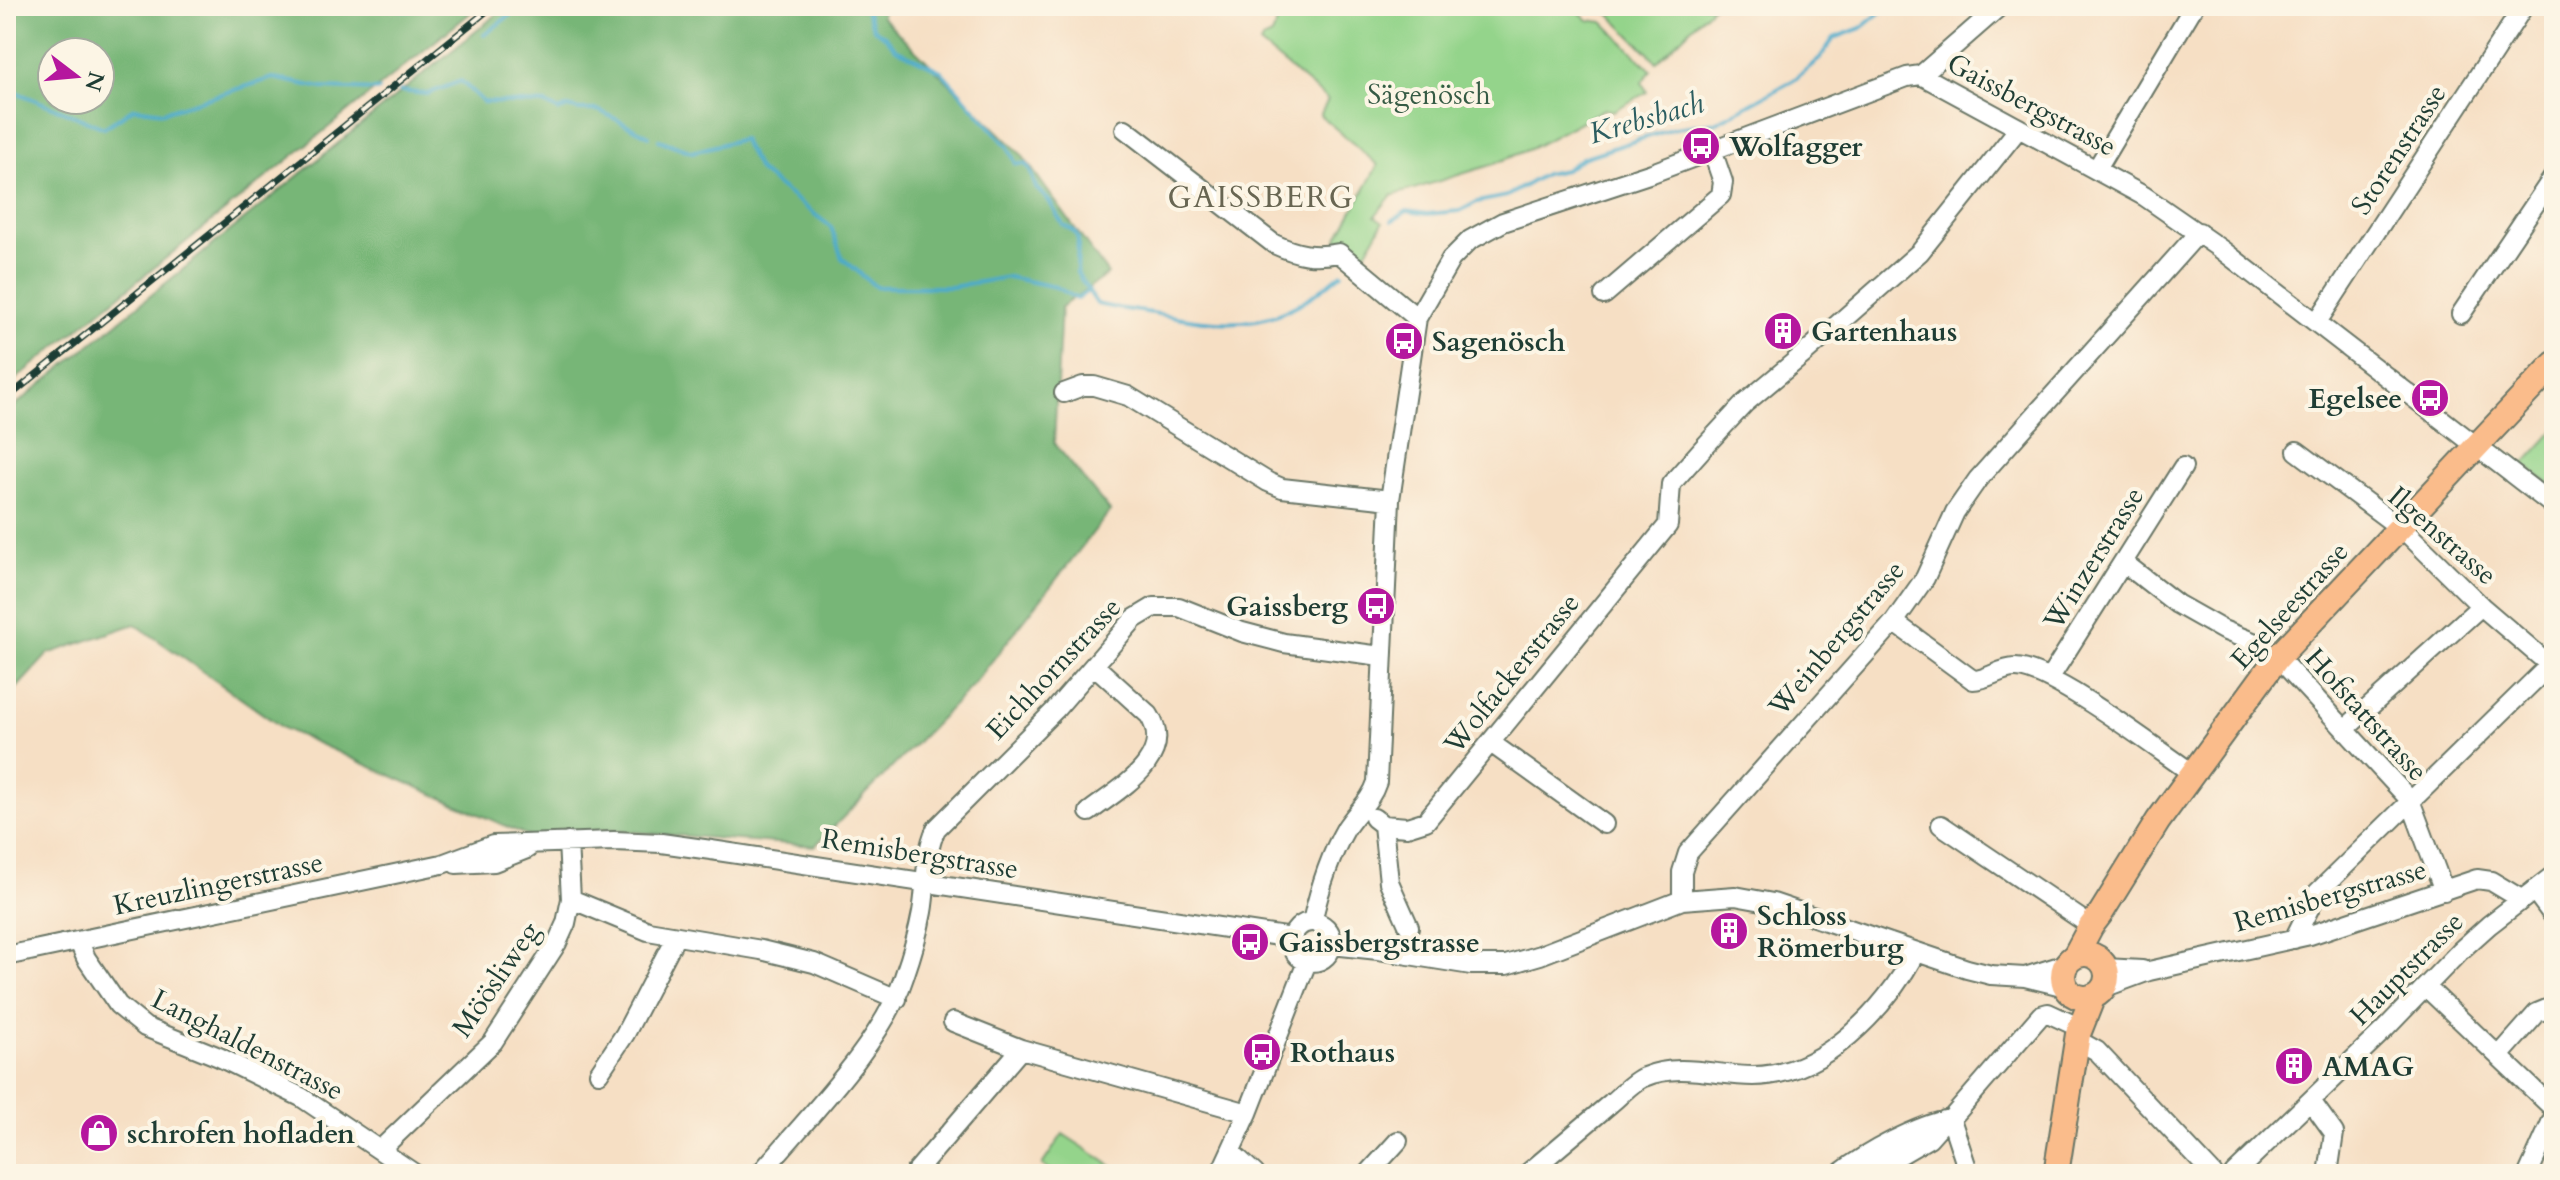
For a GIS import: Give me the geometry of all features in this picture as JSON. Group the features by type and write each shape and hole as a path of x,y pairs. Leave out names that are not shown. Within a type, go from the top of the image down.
{"main road":[{"name":"Egelseestrasse","path":"2056,1174 2096,919 2192,773 2277,658 2554,364"}],"street":[{"path":"1921,75 2000,6"},
{"path":"2096,170 2194,6"},
{"name":"Storenstrasse","path":"2317,322 2524,6"},
{"name":"Gaissbergstrasse","path":"1312,922 1320,891 1343,834 1374,793 1377,782 1390,500 1417,318 1451,259 1470,240 1503,222 1652,173 1907,77 1921,75 2144,196 2199,232 2554,506"},
{"name":"Wolfackerstrasse","path":"1383,825 1407,827 1426,821 1668,525 1671,484 1745,403 1920,252 2019,128"},
{"path":"1125,129 1274,244 1298,255 1320,257 1339,253 1417,318"},
{"path":"1604,295 1721,195 1723,182 1712,150"},
{"path":"2461,314 2554,176"},
{"name":"Weinbergstrasse","path":"1682,900 1682,872 1688,853 1894,622 1925,578 1955,512 1978,479 2199,232"},
{"path":"1064,393 1083,386 1094,386 1128,396 1282,488 1390,500"},
{"name":"Ilgenstrasse","path":"2297,451 2400,528 2481,606 2552,663"},
{"name":"Winzerstrasse","path":"2049,679 2183,467"},
{"name":"Hofstattstrasse","path":"2123,562 2177,604 2223,630 2253,642 2277,658 2410,800 2444,891"},
{"name":"Eichhornstrasse","path":"760,1174 878,1030 897,999 922,913 929,845 936,829 1095,666 1134,619 1154,607 1166,605 1179,607 1242,632 1284,643 1381,656"},
{"path":"2345,729 2481,606"},
{"path":"1894,622 1973,680 2016,668 2049,679 2192,773"},
{"path":"2294,939 2317,893 2552,663"},
{"path":"1089,812 1141,771 1153,754 1156,738 1154,723 1149,715 1095,666"},
{"path":"1491,743 1604,824"},
{"path":"1363,809 1383,825 1389,882 1409,927"},
{"path":"1941,825 2096,919"},
{"name":"Möösliweg","path":"381,1149 493,1042 557,943 566,923 571,899 568,842"},
{"name":"Remisbergstrasse","path":"442,864 493,845 661,843 1292,938"},
{"name":"Kreuzlingerstrasse","path":"6,956 442,864"},
{"name":"Hauptstrasse","path":"2234,1174 2460,951 2554,875"},
{"name":"Remisbergstrasse","path":"2085,976 2149,971 2294,939 2467,881 2484,879 2527,894"},
{"path":"2527,894 2554,917"},
{"path":"1332,945 1471,965 1506,965 1682,900 1735,896 1751,898 1991,975 2085,976"},
{"path":"571,899 625,923 814,963 897,999"},
{"path":"1312,922 1325,927 1332,938 1332,945 1323,960 1307,962 1295,953 1292,938 1299,927 1312,922"},
{"path":"599,1073 625,1034 676,936"},
{"name":"Langhaldenstrasse","path":"79,942 86,958 118,1005 145,1027 219,1057 301,1097 415,1174"},
{"path":"1527,1174 1642,1077 1674,1069 1769,1075 1784,1073 1821,1056 1852,1034 1901,981 1916,952"},
{"path":"1220,1174 1232,1153 1307,962"},
{"path":"2426,987 2554,1109"},
{"path":"2499,1056 2537,1013 2554,1006"},
{"path":"1867,1174 1929,1138 2041,1015 2048,1013 2097,1051 2213,1174"},
{"path":"953,1022 1021,1049 1248,1113"},
{"path":"914,1174 1021,1049"},
{"path":"2311,1101 2334,1133 2328,1174"},
{"path":"2528,1174 2554,1116"},
{"path":"1839,1174 1855,1161 1931,1122 1948,1119"},
{"path":"1948,1119 1969,1174"},
{"path":"1368,1174 1398,1141"},
{"path":"1232,1153 1255,1174"}],"green space":[{"path":"6,6 479,6 6,387"},
{"path":"507,6 886,6 881,16 1021,154 1108,274 1061,307 1054,443 1110,511 973,685 815,846 608,830 533,838 283,728 135,624 48,654 6,700 6,413"},
{"name":"Sägenösch","path":"1284,6 1573,6 1588,20 1603,22 1651,70 1642,82 1647,92 1613,111 1604,109 1532,148 1494,164 1391,196 1375,216 1383,222 1366,253 1337,239 1378,165 1320,115 1328,100 1260,44 1272,35"},
{"path":"1587,6 1713,6 1657,62 1607,12 1592,11"},
{"path":"2554,431 2554,488 2524,464"},
{"path":"1063,1134 1124,1174 1055,1174 1042,1165"}],"waterway":[{"path":"398,6 407,11 422,6"},
{"path":"460,6 464,10"},
{"path":"484,35 522,6"},
{"path":"864,6 874,29 896,49 941,71 1008,147 1016,164 1025,164 1029,168 1036,188 1049,201 1063,225 1074,231 1078,239 1077,273 1097,304 1212,322 1256,320 1297,305 1342,273"},
{"name":"Krebsbach","path":"1392,221 1407,211 1427,214 1460,211 1477,202 1507,196 1545,174 1565,170 1582,158 1675,128 1717,122 1794,80 1820,58 1834,38 1861,28 1888,6"},
{"path":"6,88 104,128 134,108 163,112 273,78 322,88 379,90"},
{"path":"400,91 427,94 461,81 483,102 546,104 559,111 568,107 598,110 649,136"},
{"path":"659,140 692,152 742,139 759,171 831,227 842,258 876,287 952,287 1008,277 1056,287 1077,299 1089,290"}],"railway":[{"path":"6,399 493,6"}],"place":[{"name":"Wolfagger","path":"1701,146"},
{"name":"Gartenhaus","path":"1783,331"},
{"name":"Sagenösch","path":"1404,341"},
{"name":"Egelsee","path":"2430,398"},
{"name":"Gaissberg","path":"1376,606"},
{"name":"Schloss Römerburg","path":"1729,931"},
{"name":"Gaissbergstrasse","path":"1250,942"},
{"name":"Rothaus","path":"1262,1052"},
{"name":"AMAG","path":"2294,1066"},
{"name":"schrofen hofladen","path":"99,1133"}],"district":[{"name":"GAISSBERG","path":"1261,197"}]}
